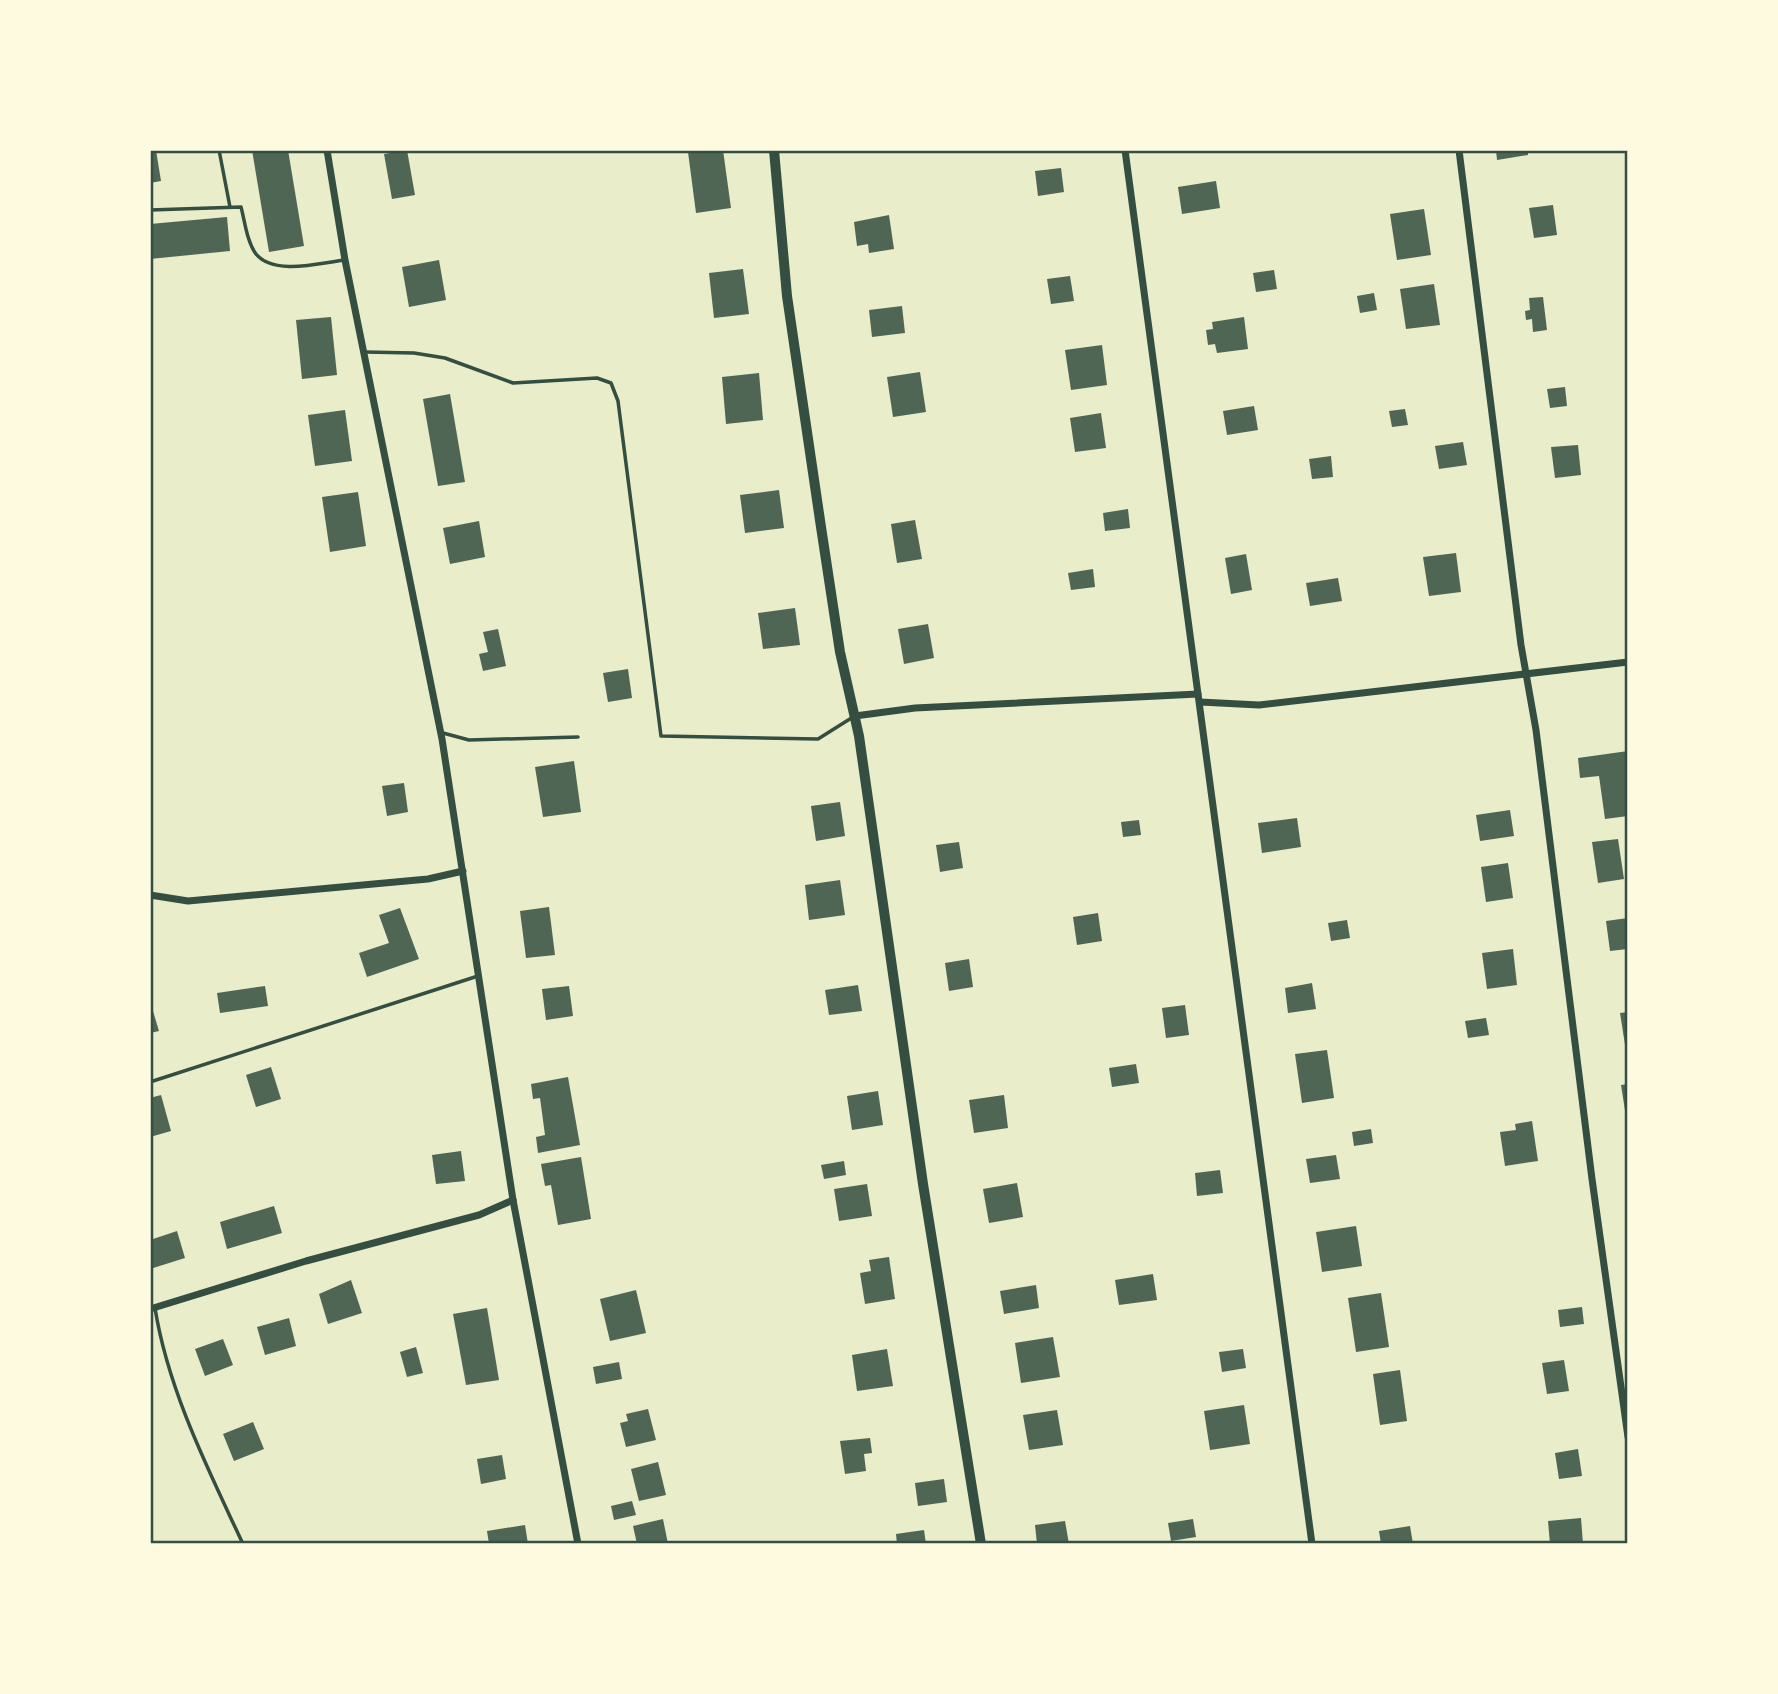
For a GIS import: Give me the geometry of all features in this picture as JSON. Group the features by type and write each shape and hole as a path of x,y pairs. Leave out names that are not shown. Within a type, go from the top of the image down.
{"street":[{"path":"327,150 345,260 440,733 513,1200 578,1544"},
{"path":"774,150 787,296 838,639 855,716 923,1184 981,1544"},
{"path":"1125,150 1312,1544"},
{"path":"1459,150 1628,1437"},
{"path":"855,716 915,708 1199,698 1259,705 1628,662"},
{"path":"150,895 188,901 428,879 463,872"},
{"path":"153,1308 306,1261 479,1215 513,1200"}],"lane":[{"path":"219,150 230,207"},
{"path":"150,210 241,207 255,253 267,264 298,266 345,260"},
{"path":"364,352 414,353 445,358 513,383 597,378 611,383 618,401 661,736 818,739 855,716"},
{"path":"440,733 469,740 578,737"},
{"path":"150,1082 479,975"},
{"path":"153,1308 160,1342 199,1446 243,1544"}],"building":[{"path":"150,150 156,150 161,181 150,183"},
{"path":"252,150 288,150 304,246 269,252"},
{"path":"407,150 415,195 392,199 384,154"},
{"path":"723,150 731,208 696,213 688,152"},
{"path":"1496,150 1528,150 1528,155 1497,160"},
{"path":"1061,168 1064,192 1038,196 1035,171"},
{"path":"1216,181 1220,208 1182,214 1178,187"},
{"path":"1553,205 1557,235 1534,238 1529,208"},
{"path":"1424,209 1431,255 1397,260 1390,214"},
{"path":"889,215 894,249 869,253 868,244 857,246 854,222"},
{"path":"227,217 230,251 150,259 150,224"},
{"path":"439,260 446,300 409,307 402,267"},
{"path":"743,269 749,314 714,318 709,273"},
{"path":"1274,270 1277,289 1256,292 1253,273"},
{"path":"1070,276 1074,301 1051,304 1047,279"},
{"path":"1434,284 1440,325 1406,329 1400,289"},
{"path":"1374,293 1377,310 1360,313 1357,296"},
{"path":"1543,297 1547,330 1533,332 1532,319 1526,320 1525,311 1530,310 1529,298"},
{"path":"902,306 905,333 872,337 869,310"},
{"path":"331,317 337,375 302,379 296,320"},
{"path":"1244,317 1248,349 1217,353 1215,344 1208,345 1206,330 1213,329 1212,322"},
{"path":"1102,345 1107,385 1071,390 1065,350"},
{"path":"920,372 926,412 893,417 887,377"},
{"path":"759,373 763,420 726,424 722,377"},
{"path":"1565,387 1567,406 1550,408 1547,389"},
{"path":"450,394 465,482 438,486 423,399"},
{"path":"1254,406 1258,430 1227,435 1223,411"},
{"path":"1405,409 1408,425 1392,427 1389,411"},
{"path":"345,410 352,461 315,466 308,415"},
{"path":"1101,413 1106,448 1075,452 1070,418"},
{"path":"1463,442 1467,465 1439,469 1435,446"},
{"path":"1578,445 1581,475 1555,478 1551,447"},
{"path":"1331,456 1333,477 1312,479 1309,459"},
{"path":"779,490 784,528 745,533 740,495"},
{"path":"358,492 366,546 330,552 322,497"},
{"path":"1128,509 1130,528 1105,531 1103,513"},
{"path":"915,520 922,559 897,563 891,524"},
{"path":"479,521 485,557 450,564 443,528"},
{"path":"1456,553 1461,592 1429,596 1423,557"},
{"path":"1246,554 1252,590 1231,594 1225,558"},
{"path":"1093,569 1095,587 1071,590 1068,573"},
{"path":"1338,578 1342,601 1310,606 1306,583"},
{"path":"795,608 800,645 763,649 758,613"},
{"path":"928,624 934,658 904,664 898,629"},
{"path":"498,629 506,666 483,671 479,654 488,652 483,632"},
{"path":"628,669 632,698 608,702 603,673"},
{"path":"1628,751 1628,816 1605,819 1599,776 1580,778 1578,758"},
{"path":"574,761 581,812 543,817 535,767"},
{"path":"404,783 408,812 387,816 382,786"},
{"path":"840,802 845,836 816,841 811,806"},
{"path":"1510,810 1514,836 1480,841 1476,815"},
{"path":"1297,818 1301,847 1262,853 1258,823"},
{"path":"1139,820 1141,835 1123,837 1121,822"},
{"path":"1618,839 1624,879 1598,883 1592,842"},
{"path":"959,842 963,868 940,872 936,845"},
{"path":"1508,863 1513,898 1486,902 1481,867"},
{"path":"840,880 845,915 809,920 805,885"},
{"path":"549,907 555,955 526,958 520,911"},
{"path":"400,908 419,959 367,977 359,953 389,943 379,915"},
{"path":"1098,913 1102,941 1077,945 1073,917"},
{"path":"1628,918 1628,949 1610,951 1606,921"},
{"path":"1347,920 1350,938 1331,941 1328,923"},
{"path":"1513,949 1517,985 1487,989 1482,953"},
{"path":"969,959 973,987 949,991 945,963"},
{"path":"1312,983 1316,1009 1288,1013 1285,988"},
{"path":"858,985 862,1011 829,1015 825,990"},
{"path":"265,986 268,1006 220,1013 217,993"},
{"path":"569,986 573,1016 546,1020 542,989"},
{"path":"150,1001 159,1031 150,1033"},
{"path":"1185,1005 1189,1035 1166,1038 1162,1008"},
{"path":"1628,1012 1628,1050 1626,1051 1620,1013"},
{"path":"1486,1018 1489,1035 1468,1038 1465,1021"},
{"path":"1327,1050 1334,1098 1302,1103 1295,1054"},
{"path":"1136,1064 1139,1083 1112,1087 1109,1068"},
{"path":"271,1067 281,1099 256,1107 246,1075"},
{"path":"568,1077 580,1145 538,1153 536,1137 545,1135 540,1098 533,1099 531,1084"},
{"path":"1628,1084 1628,1117 1626,1117 1621,1085"},
{"path":"878,1091 883,1125 852,1130 847,1096"},
{"path":"161,1095 171,1131 150,1137 150,1098"},
{"path":"1004,1095 1008,1128 974,1133 969,1100"},
{"path":"1532,1121 1538,1161 1505,1166 1500,1132 1516,1130 1515,1124"},
{"path":"1371,1129 1373,1143 1354,1146 1352,1132"},
{"path":"461,1151 465,1181 436,1184 432,1155"},
{"path":"1336,1155 1340,1179 1310,1183 1306,1159"},
{"path":"581,1157 591,1219 558,1225 551,1185 545,1186 541,1164"},
{"path":"844,1161 846,1175 824,1179 821,1165"},
{"path":"1220,1170 1223,1193 1197,1196 1195,1173"},
{"path":"1017,1183 1023,1217 989,1223 983,1189"},
{"path":"867,1184 872,1216 839,1221 834,1189"},
{"path":"274,1206 282,1233 227,1249 220,1222"},
{"path":"1356,1226 1362,1266 1322,1272 1316,1232"},
{"path":"177,1231 185,1258 150,1269 150,1240"},
{"path":"889,1257 895,1299 865,1304 860,1273 871,1271 869,1260"},
{"path":"1153,1274 1157,1300 1119,1305 1115,1280"},
{"path":"351,1280 362,1313 328,1324 319,1294"},
{"path":"1036,1285 1039,1308 1004,1314 1000,1291"},
{"path":"636,1290 646,1333 610,1341 600,1299"},
{"path":"1381,1293 1389,1347 1356,1352 1348,1298"},
{"path":"1582,1307 1584,1324 1560,1327 1558,1310"},
{"path":"487,1308 499,1380 466,1385 453,1314"},
{"path":"289,1318 296,1346 265,1355 257,1327"},
{"path":"1053,1337 1060,1377 1021,1383 1015,1343"},
{"path":"223,1339 233,1365 205,1376 195,1349"},
{"path":"416,1347 423,1373 407,1377 400,1352"},
{"path":"887,1349 893,1386 857,1391 852,1355"},
{"path":"1243,1349 1246,1368 1222,1372 1219,1352"},
{"path":"1564,1360 1569,1391 1547,1394 1542,1363"},
{"path":"619,1362 622,1379 596,1384 593,1367"},
{"path":"1400,1370 1407,1421 1380,1425 1373,1374"},
{"path":"1244,1405 1250,1444 1210,1450 1204,1411"},
{"path":"648,1409 656,1440 626,1447 620,1423 628,1421 626,1414"},
{"path":"1057,1410 1063,1445 1029,1450 1023,1415"},
{"path":"253,1422 264,1449 234,1461 223,1434"},
{"path":"870,1438 872,1453 864,1454 866,1471 845,1474 840,1441"},
{"path":"1578,1449 1582,1476 1559,1479 1555,1453"},
{"path":"502,1455 506,1479 481,1484 477,1459"},
{"path":"658,1462 666,1495 639,1501 631,1469"},
{"path":"944,1479 947,1502 918,1506 915,1483"},
{"path":"632,1501 636,1515 614,1520 611,1506"},
{"path":"1581,1518 1583,1544 1550,1544 1548,1521"},
{"path":"663,1519 668,1544 637,1544 633,1526"},
{"path":"1193,1519 1196,1537 1171,1541 1168,1523"},
{"path":"1065,1521 1069,1544 1037,1544 1035,1525"},
{"path":"525,1525 528,1544 489,1544 487,1531"},
{"path":"1410,1526 1413,1544 1381,1544 1379,1531"},
{"path":"924,1530 926,1544 897,1544 896,1534"}]}
